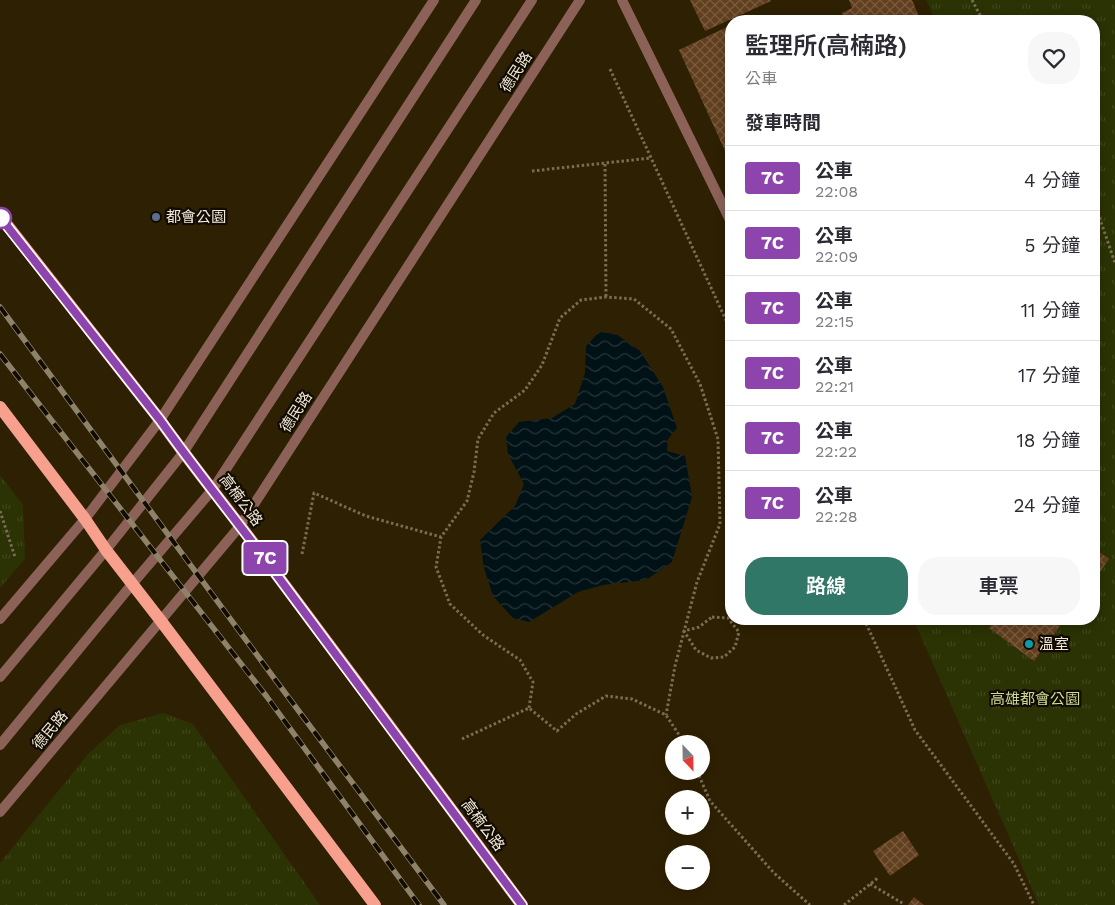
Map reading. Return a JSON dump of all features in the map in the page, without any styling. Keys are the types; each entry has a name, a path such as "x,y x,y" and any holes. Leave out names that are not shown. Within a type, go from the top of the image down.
{"main road":[{"name":"高楠公路","path":"0,216 160,420 522,905"},
{"path":"0,407 375,905"}],"street":[{"path":"0,619 84,519 160,420 434,0"},
{"path":"0,677 106,550 183,452 476,0"},
{"name":"德民路","path":"0,745 212,489 532,0"},
{"name":"德民路","path":"0,812 240,526 580,0"},
{"path":"622,0 725,210"}],"path":[{"path":"972,0 980,15"},
{"path":"610,69 725,318"},
{"path":"532,171 651,158"},
{"path":"605,164 606,297"},
{"path":"1100,219 1115,263"},
{"path":"529,708 532,682 520,660 483,635 450,604 436,568 441,537 467,501 474,472 478,439 494,413 525,390 542,365 560,318 581,300 606,297 634,299 671,329 700,384 718,439 720,524 697,582 675,666 666,715"},
{"path":"302,554 314,493 366,516 441,537"},
{"path":"0,511 15,557"},
{"path":"684,631 699,627 712,617 725,618"},
{"path":"684,631 696,650 711,658 724,657 735,647 739,632 734,625"},
{"path":"867,625 916,730 1014,864 1034,905"},
{"path":"529,708 558,731 576,714 606,696 632,699 666,715 679,735"},
{"path":"462,739 529,708"},
{"path":"701,780 710,801 774,873 810,905"},
{"path":"844,905 879,877"},
{"path":"870,884 904,904"}],"green space":[{"name":"高雄都會公園","path":"926,0 1115,0 1115,905 1039,905 916,625 1100,625 1100,15 933,15"},
{"path":"0,475 23,505 25,559 0,588"},
{"path":"163,713 193,724 320,905 0,905 0,863 89,753 120,725"}],"water":[{"path":"599,332 616,334 640,351 663,387 677,428 668,439 667,451 685,456 692,497 672,562 646,580 603,585 578,592 529,622 513,618 493,596 484,568 480,540 515,506 524,484 508,454 506,437 519,422 552,418 575,404 585,373 586,346"}],"building":[{"path":"690,0 771,1 740,15 725,15 725,22 705,31"},
{"path":"849,0 912,0 918,15 843,15 842,13 852,8"},
{"path":"725,28 725,151 679,50"},
{"path":"1100,552 1109,559 1100,572"},
{"name":"溫室","path":"991,625 1061,625 1034,661 989,628"},
{"path":"903,831 919,855 890,876 873,851"},
{"path":"914,897 924,905 908,905"}],"railway":[{"path":"0,307 444,905"},
{"path":"0,354 267,697 419,905"}],"bus line":[{"name":"7C","path":"0,217 160,420 522,905"}],"place":[{"name":"都會公園","path":"156,217"},
{"name":"溫室","path":"1029,644"}]}
